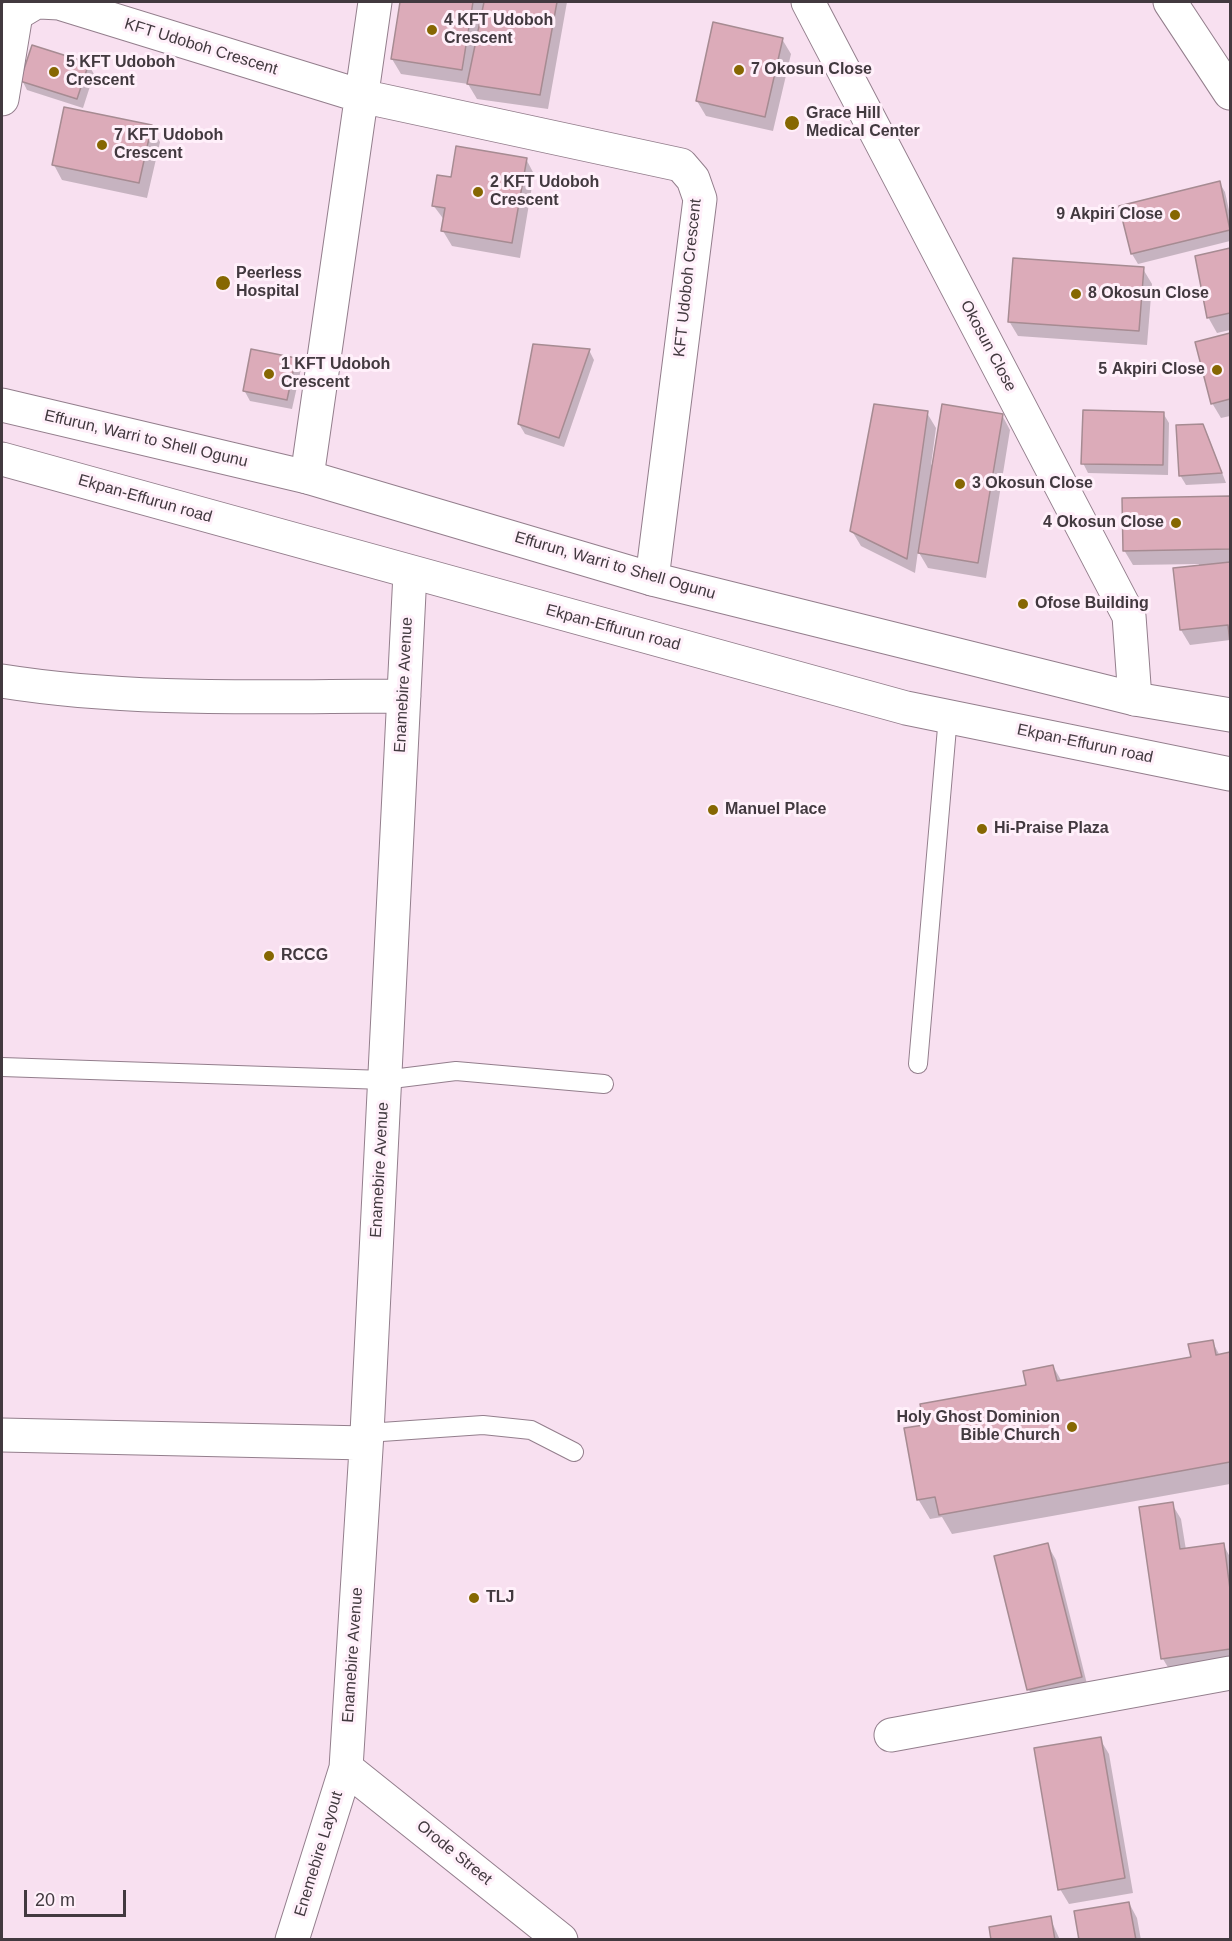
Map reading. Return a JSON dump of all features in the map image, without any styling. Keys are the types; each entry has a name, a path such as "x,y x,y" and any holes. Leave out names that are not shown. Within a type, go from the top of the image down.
{"street":[{"name":"KFT Udoboh Crescent","path":"2,99 16,14 38,2 59,3 361,96 681,165 693,179 700,199 652,579"},
{"path":"307,477 375,2"},
{"name":"Okosun Close","path":"808,2 1129,616 1135,699"},
{"path":"1170,2 1230,93"},
{"name":"Effurun, Warri to Shell Ogunu","path":"2,405 307,477 652,579 1135,699 1230,715"},
{"name":"Ekpan-Effurun road","path":"2,459 906,708 1230,774"},
{"name":"Enamebire Avenue","path":"346,1768 366,1438 410,573"},
{"path":"2,681 52,689 194,697 404,696"},
{"path":"2,1435 366,1438"},
{"path":"891,1735 1230,1673"},
{"name":"Enemebire Layout","path":"292,1940 346,1768"},
{"name":"Orode Street","path":"346,1768 561,1940"}],"lane":[{"path":"918,1064 948,717"},
{"path":"2,1067 384,1080 456,1071 604,1084"},
{"path":"366,1438 483,1425 531,1430 574,1452"}],"building":[{"name":"4 KFT Udoboh Crescent","path":"400,2 473,2 462,70 391,59"},
{"path":"484,2 557,2 540,95 467,84"},
{"name":"7 Okosun Close","path":"713,22 783,38 765,117 696,101"},
{"name":"5 KFT Udoboh Crescent","path":"32,45 89,63 77,99 20,81"},
{"name":"7 KFT Udoboh Crescent","path":"64,107 152,125 139,183 52,165"},
{"name":"2 KFT Udoboh Crescent","path":"456,146 527,158 512,243 441,231 445,208 432,206 437,175 451,177"},
{"name":"9 Akpiri Close","path":"1220,181 1230,230 1131,254 1119,206"},
{"path":"1230,248 1230,313 1207,318 1195,256"},
{"name":"8 Okosun Close","path":"1013,258 1144,267 1139,331 1008,322"},
{"name":"5 Akpiri Close","path":"1230,333 1230,399 1211,404 1195,342"},
{"path":"533,344 590,349 559,438 518,424"},
{"name":"1 KFT Udoboh Crescent","path":"251,349 296,358 287,400 243,391"},
{"path":"874,404 928,411 907,559 850,531"},
{"name":"3 Okosun Close","path":"942,404 1003,414 978,563 918,553"},
{"path":"1083,410 1164,412 1163,465 1081,464"},
{"path":"1203,424 1222,473 1179,476 1176,425"},
{"name":"4 Okosun Close","path":"1230,496 1230,549 1123,551 1122,498"},
{"path":"1230,562 1230,643 1228,625 1180,630 1173,568"},
{"name":"Holy Ghost Dominion Bible Church","path":"1213,1340 1216,1355 1230,1352 1230,1462 939,1515 935,1497 917,1500 904,1428 924,1425 920,1404 1026,1385 1023,1371 1053,1365 1057,1381 1191,1357 1188,1344"},
{"path":"1173,1502 1180,1549 1224,1543 1230,1589 1230,1649 1161,1659 1139,1507"},
{"path":"1048,1543 1082,1677 1027,1690 994,1556"},
{"path":"1101,1737 1125,1878 1058,1890 1034,1748"},
{"path":"1129,1902 1136,1940 1079,1940 1074,1911"},
{"path":"1051,1916 1055,1940 991,1940 989,1927"}],"place":[{"name":"4 KFT Udoboh Crescent","path":"432,30"},
{"name":"7 Okosun Close","path":"739,70"},
{"name":"5 KFT Udoboh Crescent","path":"54,72"},
{"name":"Grace Hill Medical Center","path":"792,123"},
{"name":"7 KFT Udoboh Crescent","path":"102,145"},
{"name":"2 KFT Udoboh Crescent","path":"478,192"},
{"name":"9 Akpiri Close","path":"1175,215"},
{"name":"Peerless Hospital","path":"223,283"},
{"name":"8 Okosun Close","path":"1076,294"},
{"name":"5 Akpiri Close","path":"1217,370"},
{"name":"1 KFT Udoboh Crescent","path":"269,374"},
{"name":"3 Okosun Close","path":"960,484"},
{"name":"4 Okosun Close","path":"1176,523"},
{"name":"Ofose Building","path":"1023,604"},
{"name":"Manuel Place","path":"713,810"},
{"name":"Hi-Praise Plaza","path":"982,829"},
{"name":"RCCG","path":"269,956"},
{"name":"Holy Ghost Dominion Bible Church","path":"1072,1427"},
{"name":"TLJ","path":"474,1598"}]}
